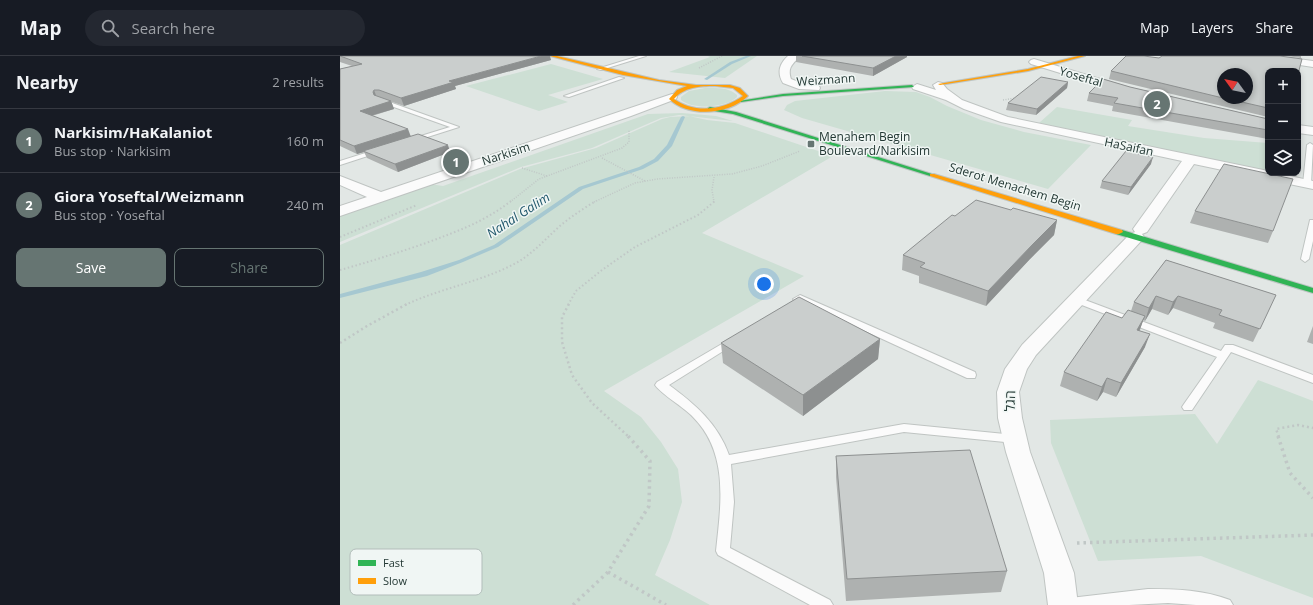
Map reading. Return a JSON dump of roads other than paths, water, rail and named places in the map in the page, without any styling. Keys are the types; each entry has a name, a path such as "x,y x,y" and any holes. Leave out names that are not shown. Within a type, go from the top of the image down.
{"street":[{"path":"552,56 599,69 676,84 698,86"},
{"path":"795,56 788,60 784,69 784,74 787,81 799,86 815,88"},
{"path":"938,80 1059,56"},
{"path":"938,80 1045,66 1083,56"},
{"path":"541,58 659,86 672,96 671,99 673,103 690,108 710,109"},
{"path":"1276,59 1313,64"},
{"path":"1070,60 1070,65 1078,76"},
{"name":"Yoseftal","path":"1034,62 1140,93"},
{"name":"Weizmann","path":"710,109 727,107 777,92 877,83 904,77 902,81 915,86"},
{"name":"Weizmann","path":"698,86 721,85 740,89 777,92 915,86 931,87 938,80"},
{"name":"HaSaifan","path":"938,80 941,90 948,97"},
{"path":"759,110 766,101 787,81"},
{"path":"672,96 687,88 698,86"},
{"name":"HaSaifan","path":"915,86 948,97 988,114 1024,124 1310,184"},
{"path":"740,89 745,92 746,96 740,102"},
{"name":"Narkisim","path":"340,211 627,114 672,96"},
{"name":"Sderot Menachem Begin","path":"740,102 759,110 1096,215"},
{"name":"Narkisim","path":"627,114 652,108 680,106"},
{"name":"Sderot Menachem Begin","path":"710,109 734,113 824,142 1140,231 1313,291"},
{"path":"1301,129 1313,131"},
{"name":"הגל","path":"1063,605 1059,573 1048,544 1015,439 1010,418 1008,392 1016,369 1029,350 1140,231 1190,160"},
{"path":"340,180 379,197"}],"lane":[{"path":"599,69 644,56"},
{"path":"567,96 621,78"},
{"path":"379,100 456,127 405,142"},
{"path":"1310,144 1310,184"},
{"path":"340,163 383,149"},
{"path":"1305,259 1313,222"},
{"path":"786,307 800,298 971,375"},
{"path":"1077,300 1223,356"},
{"path":"740,336 661,385 686,403 707,425 722,448 728,477 727,512 723,551 825,605"},
{"path":"1188,407 1229,347 1313,379"},
{"path":"724,461 904,428 1015,439"},
{"path":"1070,605 1168,595 1201,597 1225,605"}],"waterway":[{"name":"Nahal Galim","path":"706,79 731,63 749,56"},
{"name":"Nahal Galim","path":"340,296 424,274 461,261 496,246 581,188 641,168 656,160 669,146 683,117"}],"place":[{"name":"Giora Yoseftal/Weizmann","path":"1157,104"},
{"name":"Menahem Begin Boulevard/Narkisim","path":"811,144"},
{"name":"Narkisim/HaKalaniot","path":"456,162"}]}
